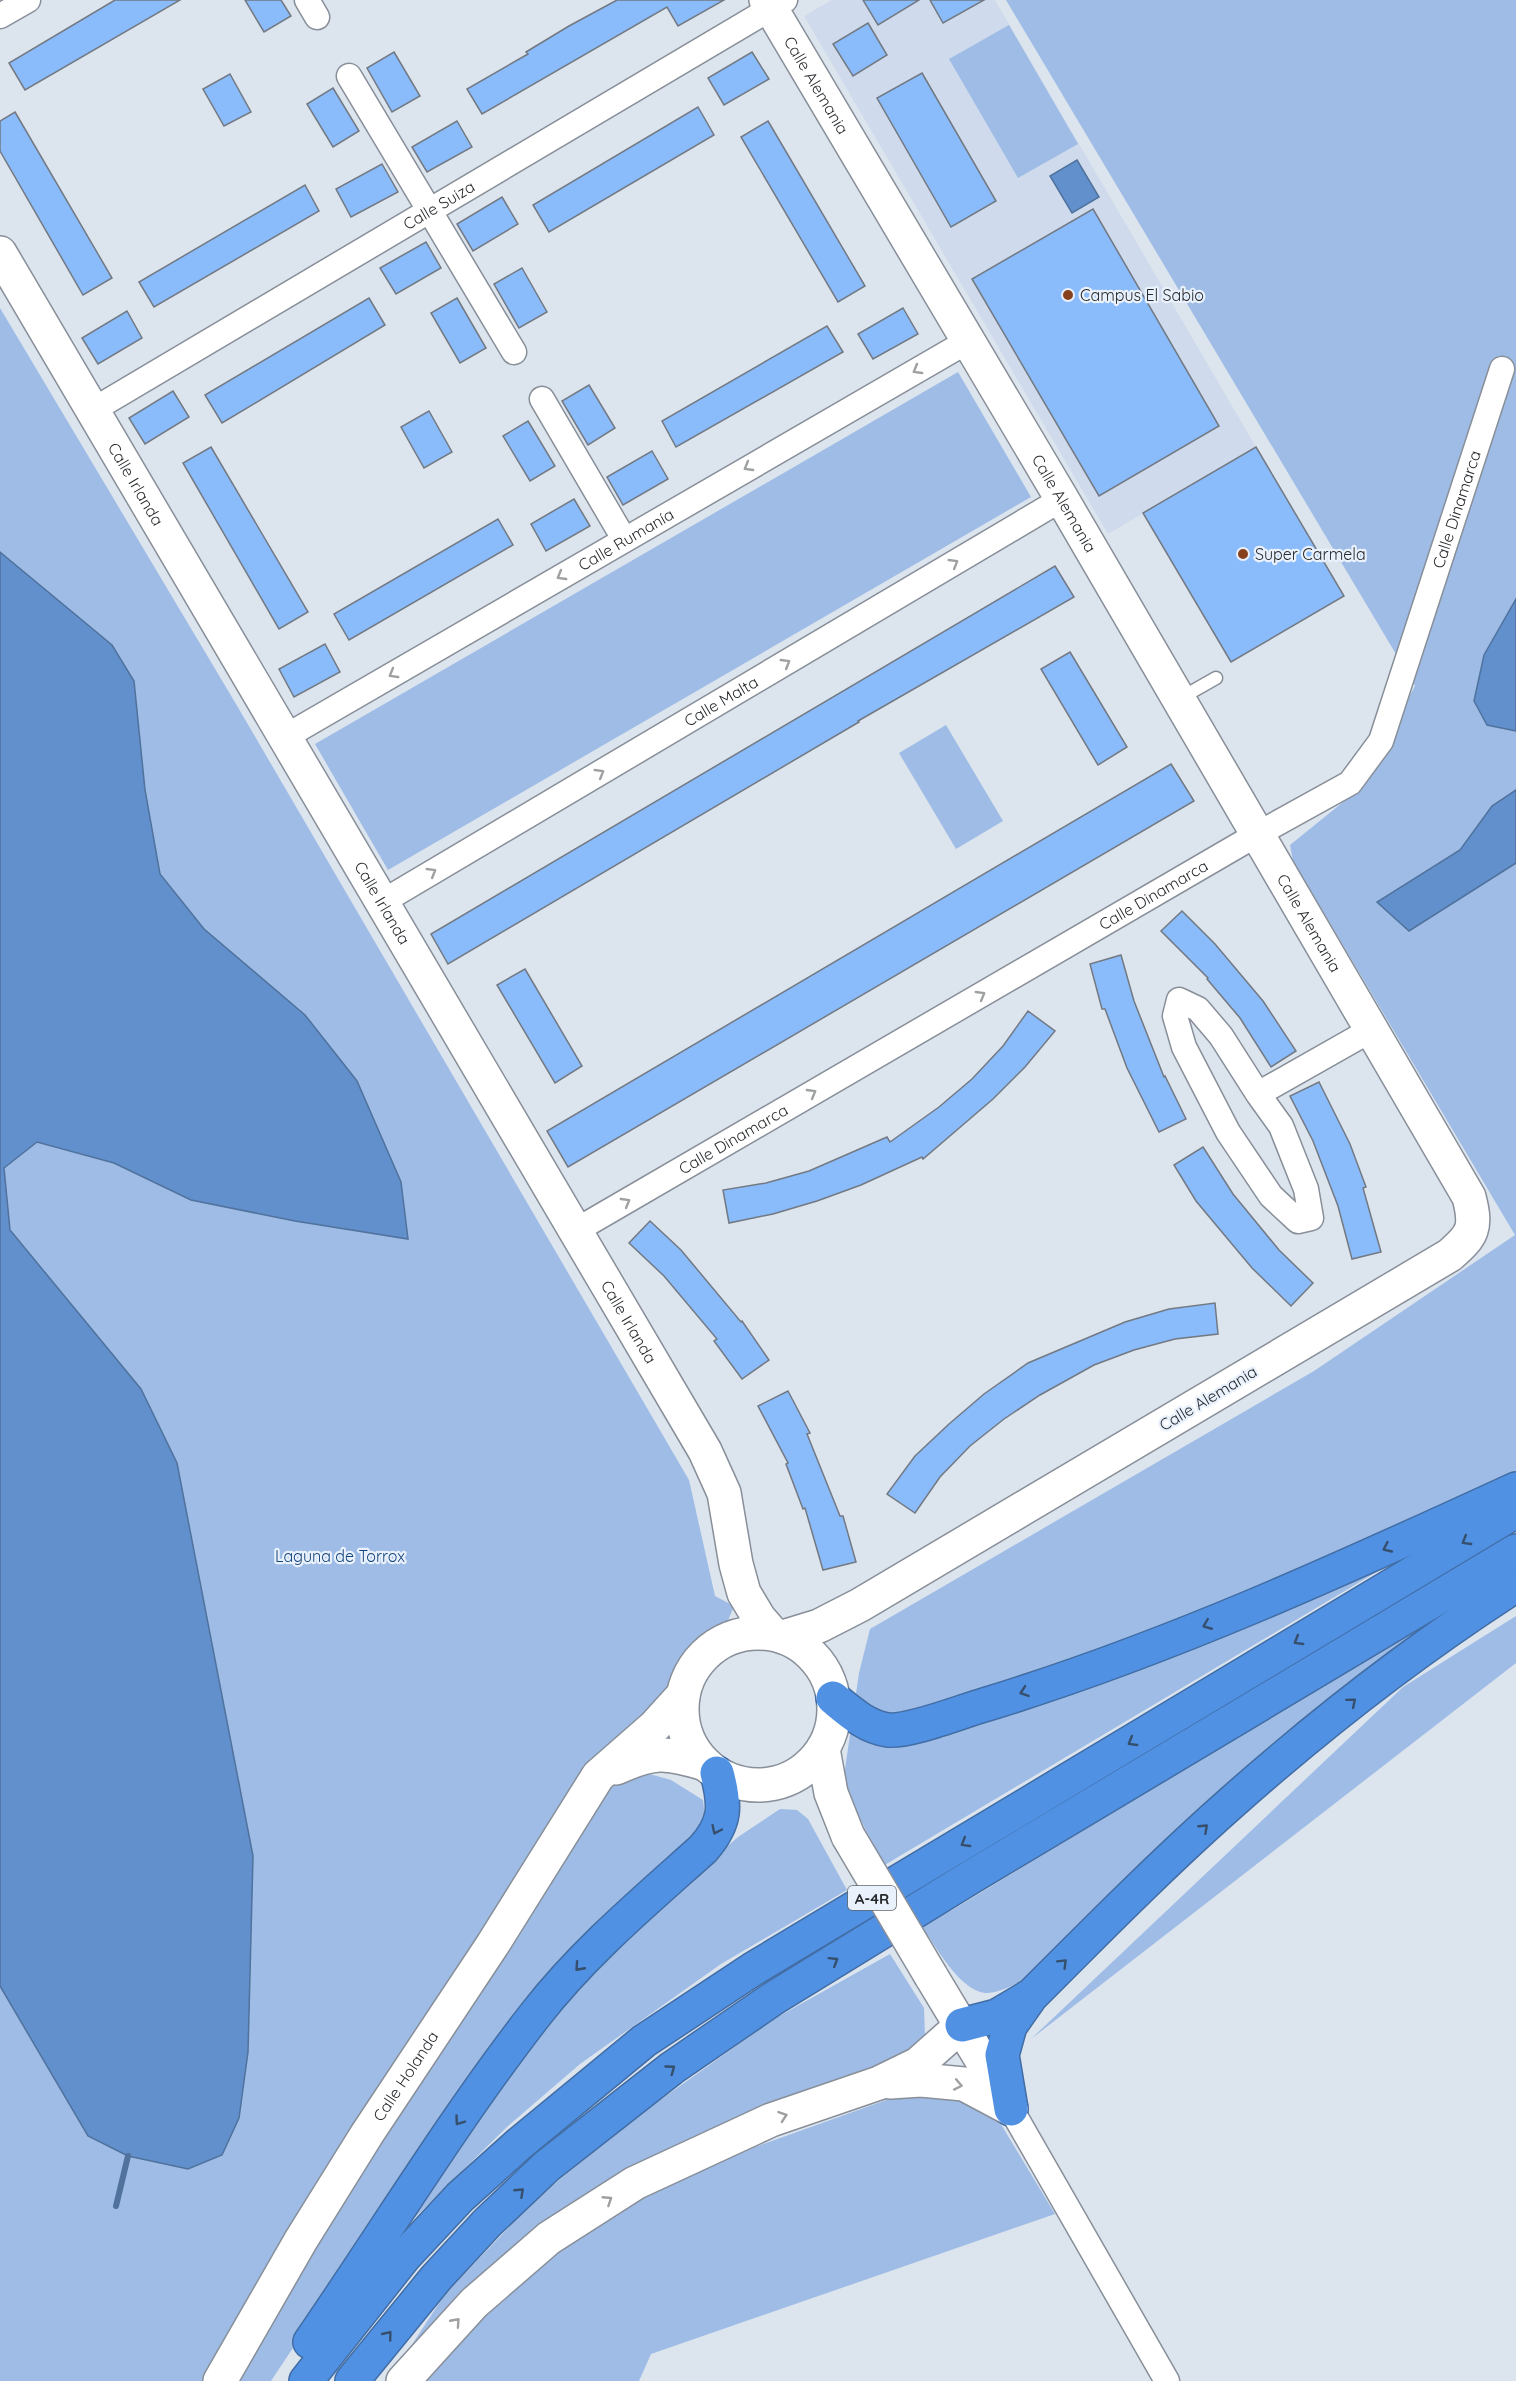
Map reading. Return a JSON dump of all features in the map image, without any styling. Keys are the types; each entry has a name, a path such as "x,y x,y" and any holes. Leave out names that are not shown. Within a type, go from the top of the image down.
{"highway":[{"path":"830,1688 871,1725 889,1730 910,1727 1000,1700 1167,1642 1370,1556 1516,1489"},
{"name":"A-4R","path":"306,2381 404,2257 460,2197 519,2144 644,2041 753,1969 1516,1511"},
{"name":"A-4R","path":"352,2381 429,2286 487,2223 548,2166 672,2068 774,1998 951,1889 1516,1551"},
{"path":"1011,2109 1002,2055 1010,2026 1032,1995 1120,1907 1240,1796 1364,1691 1454,1625 1516,1585"},
{"path":"296,2381 310,2343 454,2127 536,2014 602,1941 703,1849 717,1832 722,1812 721,1790 711,1768"},
{"path":"962,2025 997,2016 1032,1995"}],"street":[{"path":"0,16 28,0"},
{"name":"Calle Suiza","path":"93,410 774,3"},
{"name":"Calle Alemania","path":"774,3 968,341 1469,1197 1474,1217 1469,1239 1450,1255 860,1605 819,1626 777,1635"},
{"path":"349,76 514,352"},
{"name":"Calle Irlanda","path":"0,252 705,1451 724,1493 736,1564 744,1593 759,1618 777,1635"},
{"name":"Calle Rumanía","path":"285,737 968,341"},
{"name":"Calle Dinamarca","path":"575,1231 1256,835 1350,783 1381,741 1502,369"},
{"path":"542,399 624,539"},
{"name":"Calle Malta","path":"382,902 1062,500"},
{"path":"1179,1000 1198,1009 1221,1036 1258,1094 1281,1126 1306,1189 1311,1218 1298,1221 1271,1196 1227,1132 1184,1047 1175,1016 1179,1000"},
{"path":"1258,1094 1371,1030"},
{"name":"Calle Irlanda","path":"720,1644 729,1623 735,1593 736,1564"},
{"name":"Calle Alemania","path":"830,1688 835,1646 847,1622 860,1605"},
{"path":"598,1776 647,1755 664,1754 711,1768 737,1782 758,1786 780,1783 797,1775 824,1749 833,1725 830,1688 814,1658 777,1635 737,1636 720,1644 705,1655 692,1671 683,1695 682,1708 684,1729 692,1748 711,1768"},
{"name":"Calle Holanda","path":"220,2381 301,2240 367,2134 493,1944 598,1776 654,1727 683,1695"},
{"path":"824,1749 831,1793 848,1836 962,2025 1167,2381"},
{"path":"780,1783 800,1789 819,1803 848,1836"},
{"path":"403,2381 474,2303 549,2238 635,2183 771,2120 879,2083 918,2064 962,2025"},
{"path":"879,2083 921,2079 964,2084 1011,2109"}],"lane":[{"path":"1178,700 1216,678"}],"shaded area":[{"name":"Campus El Sabio","path":"832,0 995,0 1256,447 1108,534 804,16"},
{"path":"1077,160 1099,197 1072,213 1050,176"},
{"path":"0,552 112,645 134,681 145,790 160,874 204,929 305,1015 357,1081 401,1182 408,1239 295,1221 191,1200 114,1163 37,1142 4,1168 10,1230 141,1389 177,1463 253,1856 248,2052 239,2118 222,2155 188,2169 128,2156 88,2136 0,1986"},
{"path":"1516,599 1516,731 1487,725 1474,701 1484,655"},
{"path":"1516,790 1516,863 1409,931 1377,902 1460,850 1492,806"}],"green space":[{"path":"1006,0 1516,0 1516,1489 883,1866 843,1783 859,1673 870,1629 1314,1371 1515,1235 1293,861 1290,845 1358,790 1415,686"},
{"path":"1009,25 1078,144 1018,178 949,59"},
{"name":"Laguna de Torrox","path":"0,308 236,704 689,1480 715,1596 734,1606 722,1635 697,1671 673,1699 639,1771 671,1780 703,1800 706,1826 385,2209 271,2381 0,2381"},
{"path":"958,372 1031,497 388,870 315,744"},
{"path":"946,725 1003,821 956,849 899,753"},
{"path":"1516,1616 1516,1663 1031,2039 1403,1687"},
{"path":"1440,1620 1032,1975 1012,1986 991,1993 975,1990 957,1976 921,1926 954,1909 1390,1644"},
{"path":"780,1809 797,1810 808,1819 847,1890 721,1964 580,2064 508,2126 392,2240 536,2036 648,1915 738,1837"},
{"path":"890,1954 924,2008 925,2037 916,2053 676,2150 398,2366 445,2294 537,2198 635,2118 774,2019"},
{"path":"903,2094 959,2095 999,2121 1055,2214 651,2354 639,2381 422,2381 498,2301 598,2219 677,2175"}],"building":[{"path":"115,0 180,0 25,90 9,63"},
{"path":"245,0 281,0 291,16 264,32"},
{"path":"617,0 724,0 678,26 667,7 482,114 467,89 528,54 526,52 569,26"},
{"path":"863,0 919,0 878,25"},
{"path":"930,0 984,0 943,23"},
{"path":"868,23 887,55 853,76 833,44"},
{"path":"394,52 420,96 392,112 367,68"},
{"path":"752,52 769,79 724,105 708,78"},
{"path":"922,73 996,201 951,227 877,98"},
{"path":"230,74 251,112 224,126 203,89"},
{"path":"333,88 359,131 333,147 307,104"},
{"path":"698,107 714,135 549,232 533,205"},
{"path":"15,112 112,278 83,295 0,151 0,121"},
{"path":"457,121 472,147 427,172 412,147"},
{"path":"768,121 865,286 838,302 741,137"},
{"path":"382,164 398,192 351,217 336,189"},
{"path":"305,185 319,211 154,307 139,282"},
{"path":"502,197 518,224 473,251 457,224"},
{"path":"1093,209 1219,426 1099,496 972,279"},
{"path":"426,242 441,268 396,294 380,268"},
{"path":"522,268 547,312 519,328 494,284"},
{"path":"369,298 385,325 222,423 205,395"},
{"path":"457,298 486,348 460,363 431,313"},
{"path":"903,308 918,334 873,359 858,334"},
{"path":"127,311 142,338 98,364 82,338"},
{"path":"827,326 843,352 676,447 662,421"},
{"path":"589,385 615,428 588,445 562,401"},
{"path":"173,391 189,417 145,444 129,418"},
{"path":"429,411 452,452 424,468 401,427"},
{"path":"528,421 555,466 530,481 503,436"},
{"path":"211,447 308,612 279,629 183,463"},
{"name":"Super Carmela","path":"1256,447 1344,596 1231,662 1143,513"},
{"path":"652,451 668,479 623,505 607,477"},
{"path":"574,499 590,526 546,551 531,524"},
{"path":"498,519 513,545 349,640 334,614"},
{"path":"1055,566 1074,597 858,721 448,964 431,934"},
{"path":"325,644 340,672 294,697 279,669"},
{"path":"1070,652 1127,747 1098,765 1041,669"},
{"path":"1171,764 1194,801 568,1167 547,1131"},
{"path":"1182,911 1215,944 1263,1001 1296,1051 1271,1067 1240,1018 1208,978 1161,931"},
{"path":"1121,955 1134,1001 1164,1077 1186,1119 1159,1132 1127,1068 1105,1009 1102,1009 1090,964"},
{"path":"525,969 582,1066 555,1083 497,985"},
{"path":"1028,1011 1055,1031 1025,1067 993,1099 923,1159 922,1157 861,1185 817,1201 773,1214 729,1223 723,1190 766,1183 809,1171 887,1137 890,1142 939,1107 972,1079 1003,1046"},
{"path":"1319,1082 1350,1144 1366,1187 1363,1188 1381,1252 1352,1259 1338,1206 1313,1141 1290,1096"},
{"path":"1203,1147 1233,1194 1279,1250 1313,1283 1291,1306 1252,1268 1196,1201 1174,1165"},
{"path":"650,1221 681,1250 742,1321 769,1360 742,1379 714,1341 717,1339 664,1276 629,1243"},
{"path":"1215,1303 1218,1334 1175,1339 1134,1350 1094,1365 1040,1395 1004,1419 970,1446 940,1477 915,1513 887,1494 915,1456 949,1424 984,1394 1028,1363 1125,1322 1169,1309"},
{"path":"788,1391 810,1433 807,1434 840,1516 843,1516 856,1562 823,1570 805,1508 803,1509 786,1464 788,1463 758,1406"}],"waterway":[{"path":"116,2206 128,2156"}],"place":[{"name":"Campus El Sabio","path":"1068,295"},
{"name":"Super Carmela","path":"1243,554"}]}
